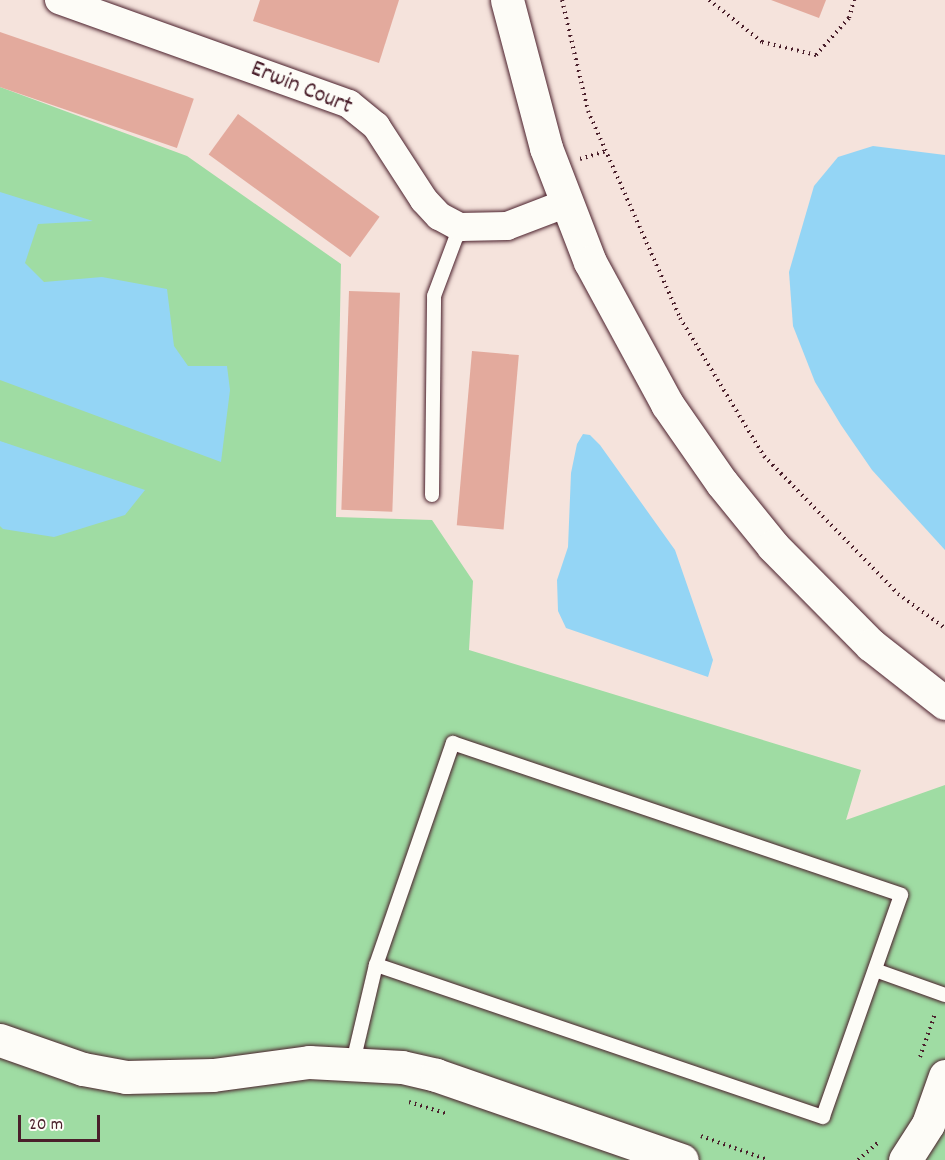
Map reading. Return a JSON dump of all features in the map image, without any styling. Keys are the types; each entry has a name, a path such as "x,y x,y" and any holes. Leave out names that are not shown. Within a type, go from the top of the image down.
{"street":[{"name":"Erwin Court","path":"59,0 349,104 376,126 424,200 440,216 460,226"},
{"path":"507,0 546,148 590,262 628,336 667,404 722,483 826,602 871,645 945,704"},
{"path":"460,226 507,226 567,203"},
{"path":"0,1040 83,1069 126,1077 168,1079 309,1062 353,1062 436,1074 690,1148"},
{"path":"905,1160 928,1124 932,1068"}],"lane":[{"path":"432,495 434,296 460,226"},
{"path":"353,1062 376,965 453,743 901,895 823,1117 376,965"},
{"path":"875,970 943,994"}],"path":[{"path":"562,0 588,111 680,318 740,417 772,464 898,594 945,628"},
{"path":"709,0 762,42 816,55 849,18 855,0"},
{"path":"932,1068 943,994"},
{"path":"399,1100 452,1115"},
{"path":"858,1160 884,1136"},
{"path":"690,1148 768,1160"}],"green space":[{"path":"0,87 187,156 341,264 336,517 432,520 473,581 469,650 861,770 846,820 945,785 945,1160 0,1160"}],"water":[{"path":"873,146 945,155 945,550 872,470 841,425 815,382 793,326 789,272 814,186 838,157"},
{"path":"0,192 93,221 38,224 25,263 44,282 102,277 167,289 174,346 188,366 227,366 230,390 221,462 0,380"},
{"path":"583,434 590,435 600,445 675,550 713,660 708,677 566,628 558,611 557,580 568,547 571,473 577,444"},
{"path":"0,441 145,490 125,515 54,537 3,529 0,526"}],"building":[{"path":"260,0 399,0 379,63 253,21"},
{"path":"771,0 826,0 819,18"},
{"path":"0,32 194,99 177,148 0,87"},
{"path":"238,114 380,217 350,257 209,154"},
{"path":"349,291 400,293 392,512 341,510"},
{"path":"472,351 519,355 504,529 457,525"}]}
